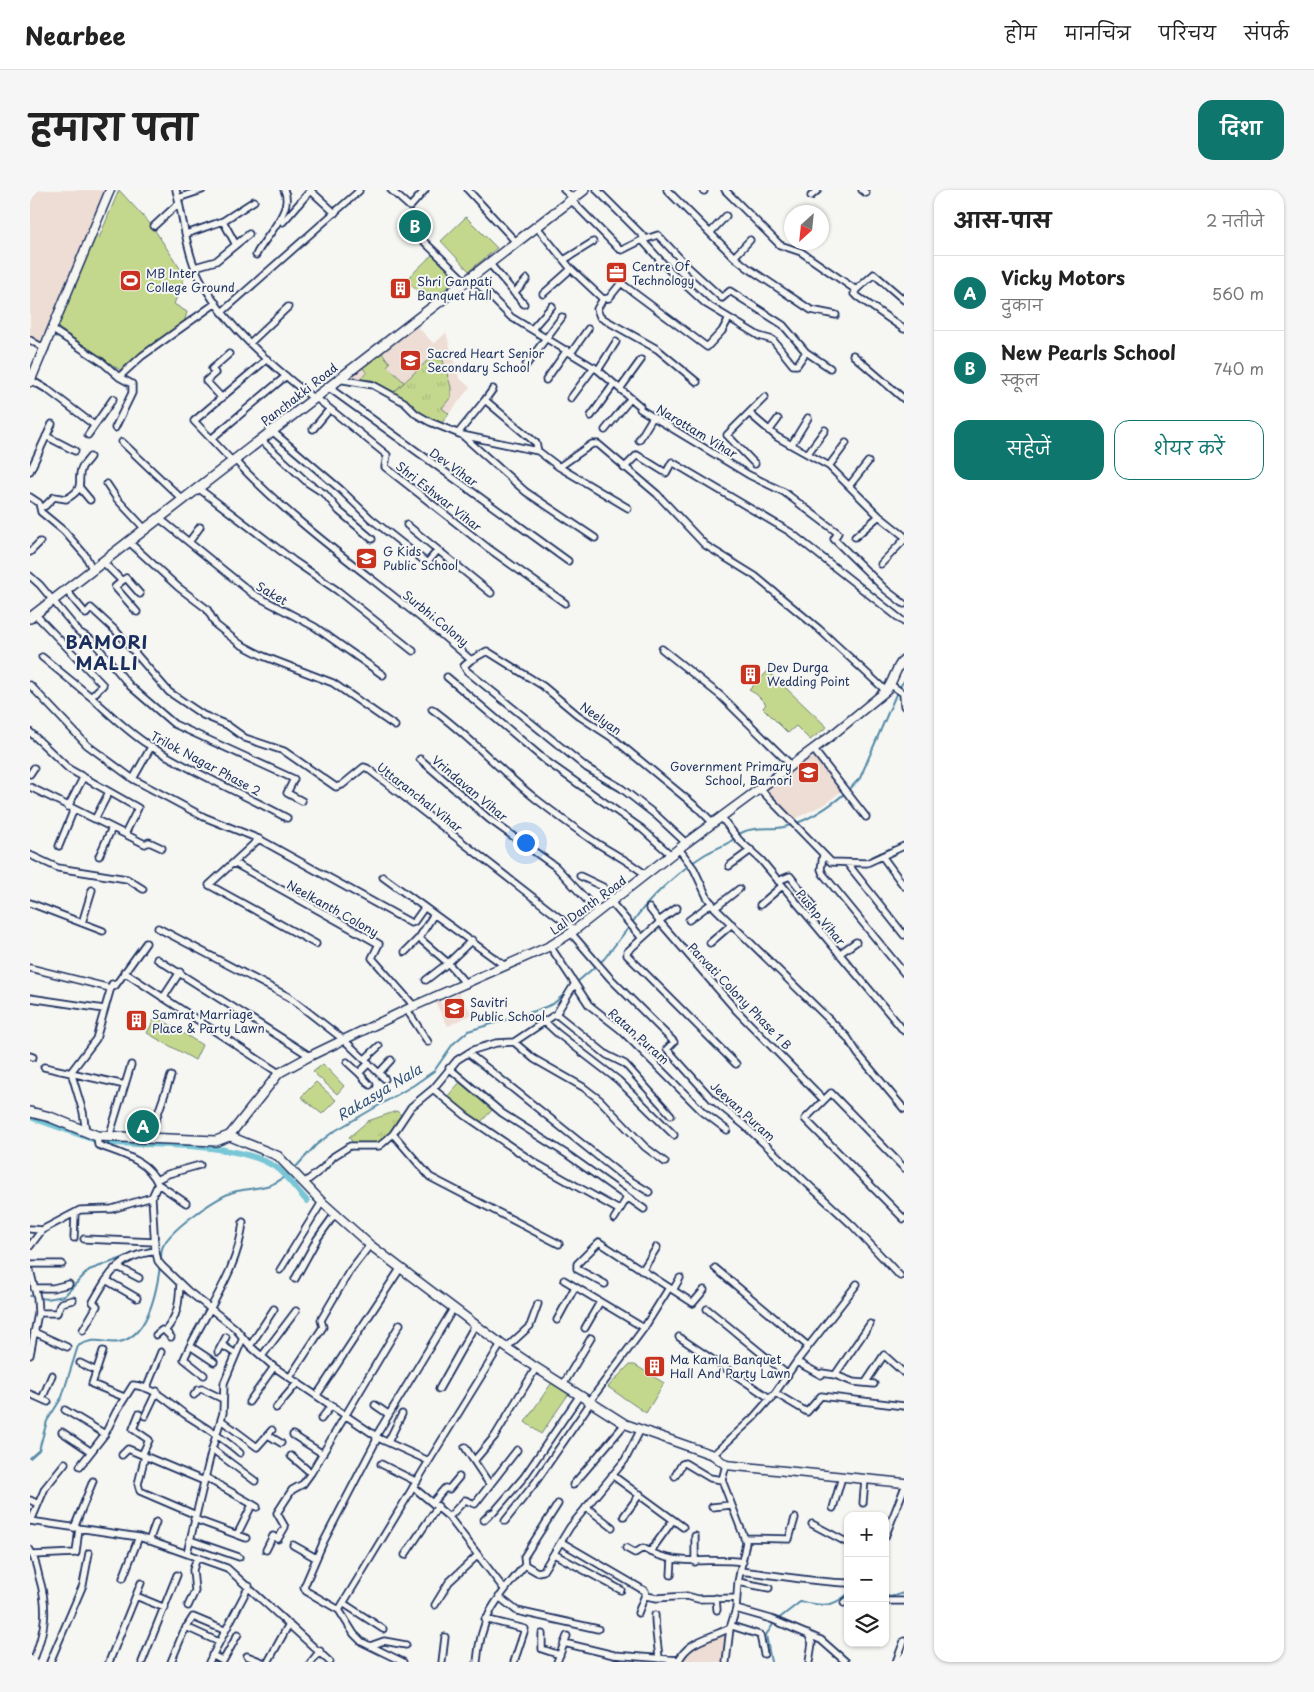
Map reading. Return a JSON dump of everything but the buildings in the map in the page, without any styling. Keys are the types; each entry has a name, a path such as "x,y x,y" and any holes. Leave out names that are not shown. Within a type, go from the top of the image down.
{"main road":[{"name":"Panchakki Road","path":"33,616 584,190"},
{"path":"30,1112 50,1117 86,1132 97,1139 109,1137 216,1142 230,1136"}],"street":[{"path":"94,425 48,390 30,381 32,372 45,349 110,190"},
{"name":"Shri Eshwar Vihar","path":"176,190 195,267 222,312 286,376 387,455 385,467 392,473 488,548 565,603"},
{"path":"154,226 178,201 202,190"},
{"path":"256,255 260,245 276,226 285,207 287,196 284,190"},
{"path":"283,222 310,190 335,213"},
{"path":"222,312 335,213 358,190"},
{"path":"391,190 410,207 425,190"},
{"path":"468,190 516,242"},
{"path":"564,190 619,249 622,250 658,235 688,268 722,298 730,291 783,325 806,352 830,368"},
{"path":"597,190 644,240 668,270 706,304 759,336 773,340 795,365 806,352"},
{"path":"667,190 734,257 811,310 836,315"},
{"path":"725,190 780,245 801,252 856,290"},
{"path":"812,196 818,190"},
{"path":"186,234 223,221 254,201"},
{"path":"710,233 726,216"},
{"path":"223,221 235,243"},
{"path":"536,226 571,269 603,299"},
{"name":"Narottam Vihar","path":"409,227 511,317 547,337 596,369 631,398 640,409 749,475 784,492 838,534 834,540 886,590 904,604"},
{"path":"195,267 216,262 235,243 249,234"},
{"path":"734,257 750,240"},
{"path":"564,260 593,242"},
{"path":"489,263 524,304"},
{"path":"543,294 571,269"},
{"path":"904,300 874,274 854,294 904,329"},
{"path":"514,292 527,279"},
{"path":"697,382 657,349 600,317 597,309 603,299 609,298 621,283 707,348 722,332 729,318"},
{"path":"119,377 142,356 216,303"},
{"path":"532,328 552,306"},
{"path":"251,342 288,307"},
{"path":"526,365 562,317"},
{"path":"52,330 132,384 132,393 115,428"},
{"path":"546,380 588,330"},
{"path":"30,340 45,349"},
{"path":"571,398 616,342"},
{"path":"229,354 212,369 215,373 206,381 222,398 267,359"},
{"path":"854,355 904,399"},
{"path":"620,389 641,360"},
{"path":"211,438 286,376"},
{"path":"338,380 373,385 404,402 416,414 430,422 461,434 538,451 559,467 628,508"},
{"path":"591,416 614,384"},
{"name":"Dev Vihar","path":"328,387 568,561"},
{"path":"461,434 493,389"},
{"path":"754,464 727,434 765,397"},
{"name":"Surbhi Colony","path":"222,398 194,422 233,460 308,528 439,632 471,660 464,666 467,671 587,768 621,788 657,816 686,843"},
{"path":"605,430 631,398"},
{"path":"88,435 113,399"},
{"path":"485,400 536,443 538,451"},
{"path":"313,429 330,410"},
{"path":"749,413 769,431 829,466 904,538 881,564"},
{"path":"639,440 653,417"},
{"path":"792,444 808,418"},
{"path":"769,431 778,420"},
{"path":"30,470 52,424"},
{"path":"272,430 340,489 370,518 428,563 438,550"},
{"path":"808,453 825,430"},
{"path":"461,434 526,492 594,538"},
{"path":"46,436 75,451"},
{"path":"260,439 308,483 325,494 339,511 372,539"},
{"path":"122,442 183,500"},
{"path":"559,467 595,443 657,494 705,545 755,576 890,688 903,694 904,706"},
{"path":"829,466 846,443"},
{"path":"624,468 637,455 666,472 672,462 790,532 904,622"},
{"path":"90,457 81,469 80,488 90,500"},
{"path":"849,486 868,462"},
{"path":"107,484 145,529"},
{"path":"41,507 45,506 54,496 66,499 80,488"},
{"path":"198,488 294,561 338,591 413,651"},
{"path":"30,497 39,502 41,512 64,531 85,555 93,570"},
{"path":"856,537 879,516"},
{"name":"Saket","path":"159,518 253,594 316,627 383,675"},
{"path":"407,525 491,593"},
{"path":"189,542 200,527"},
{"path":"30,552 40,542"},
{"path":"129,542 178,587 207,609 216,625 240,644 263,656 333,683 395,726"},
{"path":"103,562 122,581"},
{"path":"30,576 78,632 92,640 130,686 164,716 198,737 294,779 287,793 302,801"},
{"path":"137,612 116,587 126,578 140,594"},
{"name":"Uttaranchal Vihar","path":"66,590 86,614 91,608 116,631 157,680 180,701 203,715 227,725 246,738 284,751 336,786 342,785 364,767 367,768 573,931"},
{"path":"33,616 102,685 91,697"},
{"path":"662,649 721,696 792,766"},
{"name":"Neelyan","path":"471,660 487,651 543,686 579,716 634,755 713,824"},
{"name":"Trilok Nagar Phase 2","path":"42,656 151,746 287,818"},
{"name":"Lal Danth Road","path":"230,1136 279,1073 410,1008 550,946 573,931 686,843 792,766 890,688 898,666 904,659"},
{"path":"446,677 546,762 642,828 671,855"},
{"path":"30,685 88,745 133,779 204,818 259,839 411,923 414,922 424,908"},
{"path":"432,709 462,730 494,763 536,800 593,841 629,861 646,875"},
{"path":"30,732 48,750 82,778 138,808 126,834"},
{"path":"133,779 151,746"},
{"path":"813,749 843,790 866,817"},
{"name":"Vrindavan Vihar","path":"420,759 489,819 556,867 598,912"},
{"path":"30,774 34,768"},
{"path":"58,846 82,778"},
{"path":"30,787 145,844 149,842 162,848"},
{"path":"760,789 831,862 847,864 867,863 904,846"},
{"path":"95,819 109,792"},
{"name":"Pushp Vihar","path":"721,817 739,840 751,850 780,883 904,1031"},
{"path":"99,856 112,828"},
{"path":"259,839 209,886 316,944"},
{"path":"679,849 694,869 713,906 847,1037 858,1054 904,1109"},
{"path":"729,866 751,850"},
{"path":"30,855 58,868 127,879 143,889"},
{"path":"823,855 821,862 823,874 904,973"},
{"path":"882,856 904,886"},
{"name":"Neelkanth Colony","path":"234,863 379,944 372,958 410,1008"},
{"path":"847,864 904,935"},
{"path":"580,876 603,888 642,937"},
{"path":"760,905 780,883 790,876 812,904"},
{"path":"383,877 424,908 472,940 505,966"},
{"path":"689,920 739,889"},
{"path":"82,923 92,890"},
{"path":"30,903 103,931"},
{"name":"Parvati Colony Phase 1 B","path":"649,908 736,1010 824,1099"},
{"path":"677,908 659,921 627,952 627,955 736,1064"},
{"path":"405,952 419,938 434,914"},
{"path":"710,943 732,924"},
{"path":"158,928 289,997 344,1040 385,1079"},
{"name":"Jeevan Puram","path":"573,931 601,967 674,1042 667,1049 712,1099 744,1125 853,1226 900,1276"},
{"path":"419,938 448,963 466,984"},
{"path":"426,980 448,963 472,940"},
{"path":"838,954 856,942"},
{"path":"71,1072 96,1040 112,984 115,986 146,943"},
{"name":"Ratan Puram","path":"550,946 589,1005 627,1035 703,1112 727,1130"},
{"path":"157,959 310,1056"},
{"path":"30,968 110,988"},
{"path":"124,972 279,1073"},
{"path":"163,998 180,972"},
{"path":"301,1180 350,1146 379,1146 393,1134 411,1107 433,1089 450,1068 468,1053 496,1043 514,1042 556,1014 574,985"},
{"path":"30,998 104,1009"},
{"path":"410,1008 428,1042"},
{"path":"556,1014 607,1055 625,1064 671,1115"},
{"path":"544,1021 556,1033 618,1080 674,1135"},
{"path":"514,1042 534,1059 583,1087 600,1100 645,1147 665,1162"},
{"path":"359,1073 378,1046"},
{"path":"468,1053 620,1174 649,1192"},
{"path":"379,1072 391,1060"},
{"path":"347,1062 370,1084"},
{"path":"109,1137 131,1065"},
{"path":"44,1067 125,1085"},
{"path":"450,1068 502,1114 568,1155 627,1198 644,1208"},
{"path":"71,1072 83,1112 86,1132"},
{"path":"149,1139 171,1076"},
{"path":"433,1089 466,1116 536,1163 619,1210"},
{"path":"904,1168 831,1093 805,1119 904,1219"},
{"path":"393,1134 430,1177 559,1244"},
{"path":"230,1136 278,1156 322,1202 370,1245 504,1346 625,1424 713,1455 726,1465 904,1484"},
{"path":"97,1139 98,1145 142,1163 152,1172 157,1182 186,1203"},
{"path":"200,1165 168,1174 157,1182 152,1197 156,1251 160,1264 180,1284 235,1328 250,1346 274,1367 377,1437 429,1461"},
{"path":"30,1246 42,1230 80,1210 112,1209 152,1197"},
{"path":"614,1219 627,1198"},
{"path":"280,1270 322,1202"},
{"path":"74,1238 75,1214"},
{"path":"295,1279 317,1239 335,1214"},
{"path":"204,1375 184,1360 212,1308 240,1248 243,1222"},
{"path":"30,1229 42,1230"},
{"path":"84,1239 155,1242"},
{"path":"605,1284 576,1268 577,1264 599,1242 693,1303 704,1290"},
{"path":"290,1377 323,1327 321,1320 349,1272 370,1245"},
{"path":"642,1270 657,1247"},
{"path":"83,1330 97,1306 93,1302 113,1269 130,1258 156,1251"},
{"path":"30,1264 62,1264"},
{"path":"113,1269 120,1268 139,1278"},
{"path":"317,1395 400,1268"},
{"path":"715,1268 808,1346"},
{"path":"30,1275 38,1313 30,1355"},
{"path":"505,1521 535,1484 590,1402 680,1278"},
{"path":"106,1280 138,1298"},
{"path":"564,1280 644,1328"},
{"path":"34,1293 69,1284"},
{"path":"156,1334 165,1331 177,1314 180,1284"},
{"path":"713,1455 773,1396 808,1346 857,1284"},
{"path":"557,1320 575,1287"},
{"path":"38,1313 57,1313 61,1303 73,1300"},
{"path":"585,1328 600,1302"},
{"path":"339,1610 429,1461 504,1346 530,1326 538,1304"},
{"path":"250,1346 274,1309"},
{"path":"403,1662 357,1638 339,1610 304,1589 316,1558 388,1414 453,1309"},
{"path":"707,1309 788,1375"},
{"path":"262,1356 296,1311"},
{"path":"266,1550 272,1536 278,1539 285,1527 277,1513 292,1490 303,1484 311,1473 347,1416 400,1324"},
{"path":"835,1375 870,1324"},
{"path":"439,1389 475,1325"},
{"path":"165,1331 171,1337"},
{"path":"34,1332 67,1347"},
{"path":"218,1352 226,1337"},
{"path":"680,1337 773,1396 807,1412 821,1396 904,1406"},
{"path":"187,1554 204,1479 221,1420 224,1380 243,1338"},
{"path":"563,1385 591,1338"},
{"path":"222,1345 236,1354"},
{"path":"190,1346 214,1362"},
{"path":"103,1351 92,1384 124,1397"},
{"path":"147,1387 161,1352"},
{"path":"866,1382 884,1355 904,1373"},
{"path":"797,1362 821,1375 822,1373 835,1375 853,1382 874,1384"},
{"path":"80,1363 96,1371"},
{"path":"249,1402 274,1367"},
{"path":"474,1460 495,1436 536,1368"},
{"path":"30,1394 45,1401 52,1375"},
{"path":"276,1408 298,1382"},
{"path":"80,1466 90,1450 105,1434 124,1397 133,1385 157,1391 179,1410 217,1433 240,1453"},
{"path":"194,1395 198,1390 202,1389 223,1399"},
{"path":"157,1391 133,1429 149,1440 138,1484 140,1491 246,1538"},
{"path":"484,1520 494,1512 524,1477 580,1395"},
{"path":"321,1419 332,1405"},
{"path":"375,1405 388,1414"},
{"path":"65,1410 105,1434"},
{"path":"388,1442 402,1414"},
{"path":"221,1420 257,1447 270,1432 281,1443"},
{"path":"573,1485 625,1424"},
{"path":"525,1565 540,1573 586,1507 630,1451 641,1429"},
{"path":"62,1432 90,1450"},
{"path":"293,1435 323,1454"},
{"path":"465,1447 490,1485"},
{"path":"122,1455 128,1449 204,1479 254,1506 237,1535"},
{"path":"212,1449 255,1481"},
{"path":"450,1517 465,1500 475,1504 517,1450"},
{"path":"291,1456 311,1473"},
{"path":"65,1463 45,1488 30,1521 139,1537 227,1568 249,1586 330,1662"},
{"path":"674,1476 685,1463 710,1478 722,1480"},
{"path":"381,1464 415,1484 450,1517 504,1589"},
{"path":"726,1465 722,1480 746,1542 726,1662"},
{"path":"612,1476 640,1494 683,1527"},
{"path":"405,1555 445,1488 449,1489 459,1477"},
{"path":"833,1508 842,1477"},
{"path":"863,1503 865,1479"},
{"path":"33,1662 42,1636 46,1615 44,1592 31,1552 76,1553 76,1528 93,1481"},
{"path":"889,1527 904,1490"},
{"path":"624,1516 640,1494"},
{"path":"30,1500 38,1504"},
{"path":"477,1662 478,1643 485,1620 504,1589 525,1565 524,1557 558,1504"},
{"path":"712,1507 731,1505"},
{"path":"586,1507 612,1527"},
{"path":"744,1538 789,1539 795,1518"},
{"path":"650,1552 673,1520"},
{"path":"149,1541 156,1522"},
{"path":"812,1524 844,1541"},
{"path":"695,1536 695,1562"},
{"path":"123,1578 139,1537"},
{"path":"190,1540 239,1557"},
{"path":"561,1542 645,1591 638,1613"},
{"path":"293,1545 316,1558"},
{"path":"626,1548 635,1553 641,1548 660,1558 695,1562 728,1560 743,1562"},
{"path":"50,1662 83,1585 89,1553"},
{"path":"554,1554 621,1590"},
{"path":"434,1605 449,1582 478,1555"},
{"path":"188,1606 195,1591 194,1570 197,1557"},
{"path":"671,1575 672,1559"},
{"path":"740,1571 777,1575 804,1581 844,1583"},
{"path":"142,1662 177,1575"},
{"path":"738,1582 769,1588"},
{"path":"109,1662 141,1583"},
{"path":"209,1662 224,1630 249,1586"},
{"path":"645,1595 657,1598 687,1596 698,1599 736,1598"},
{"path":"136,1596 165,1608"},
{"path":"499,1597 517,1611 598,1629"},
{"path":"716,1598 717,1610"},
{"path":"889,1601 904,1602"},
{"path":"343,1603 383,1629"},
{"path":"736,1609 771,1619 825,1642 846,1662"},
{"path":"656,1615 655,1634 658,1640 659,1659"},
{"path":"171,1662 191,1618 195,1616 224,1630"},
{"path":"485,1620 525,1630 514,1662"},
{"path":"268,1662 289,1624"},
{"path":"186,1627 219,1642"},
{"path":"564,1643 614,1655 679,1661 682,1653 689,1646 731,1627 760,1635 764,1654"},
{"path":"212,1655 224,1660 238,1634"},
{"path":"542,1634 542,1649 560,1655"},
{"path":"808,1634 812,1643 809,1662"},
{"path":"557,1662 567,1636"},
{"path":"442,1662 445,1637"},
{"path":"370,1646 384,1641 406,1645"},
{"path":"896,1662 904,1641"},
{"path":"311,1662 320,1651"},
{"path":"247,1656 262,1662"}],"shaded area":[{"path":"30,190 104,190 42,344 30,338"},
{"path":"409,210 430,231 420,241 399,222"},
{"name":"Sacred Heart Senior Secondary School","path":"415,324 434,344 446,333 459,378 470,387 441,424 416,411 407,400 372,380 350,378 350,374"},
{"name":"Government Primary School, Bamori","path":"814,754 841,791 827,803 792,820 765,791"},
{"name":"Savitri Public School","path":"459,993 472,1014 448,1026 435,1002 439,1000 442,1004"},
{"path":"729,1634 725,1662 683,1662 690,1648"}],"green space":[{"name":"MB Inter College Ground","path":"119,190 152,226 185,276 174,304 187,312 184,323 120,370 57,327 95,237 99,238"},
{"path":"466,217 497,248 469,271 441,241"},
{"path":"434,253 459,278 429,302 406,280"},
{"path":"381,352 390,363 387,366 404,382 394,392 372,380 359,379 367,373 362,367"},
{"path":"441,354 451,387 451,397 442,408 449,414 441,424 428,417 394,392 429,359"},
{"path":"768,671 827,727 810,740 796,726 788,733 763,708 766,704 749,690"},
{"path":"156,1016 202,1045 195,1060 147,1033"},
{"path":"323,1064 344,1086 337,1094 313,1072"},
{"path":"461,1081 493,1109 480,1123 447,1097"},
{"path":"316,1082 336,1100 322,1114 301,1097"},
{"path":"397,1111 402,1116 394,1129 378,1144 353,1143 349,1137 368,1121"},
{"path":"629,1365 635,1365 664,1383 646,1413 608,1387"},
{"path":"553,1381 570,1392 541,1434 525,1422"}],"waterway":[{"name":"Rakasya Nala","path":"899,688 904,681"},
{"name":"Rakasya Nala","path":"632,923 646,905 665,886 704,855 748,830 784,827 805,820 844,794 860,778 897,692"},
{"name":"Rakasya Nala","path":"576,983 604,959 629,927"},
{"name":"Rakasya Nala","path":"294,1169 316,1145 333,1132 414,1085 434,1071 453,1044 468,1031 553,1004 567,992"},
{"path":"30,1117 92,1139 111,1143 174,1145 221,1149 243,1154 262,1160 278,1169 307,1201"},
{"name":"Rakasya Nala","path":"161,1261 162,1248 168,1239 176,1230 208,1205 237,1191 271,1185 290,1172"},
{"path":"30,1296 47,1299 64,1296 89,1270 151,1248"},
{"name":"Rakasya Nala","path":"30,1458 39,1450 47,1421 62,1397 78,1346 92,1341 112,1343 123,1341 132,1336 139,1329 150,1309 157,1286 160,1266"},
{"path":"889,1597 904,1593"},
{"path":"777,1620 800,1602 826,1605 844,1597"},
{"path":"771,1662 766,1635 774,1623"}],"place":[{"name":"New Pearls School","path":"415,226"},
{"name":"Centre Of Technology","path":"616,273"},
{"name":"MB Inter College Ground","path":"130,280"},
{"name":"Shri Ganpati Banquet Hall","path":"401,288"},
{"name":"Sacred Heart Senior Secondary School","path":"411,360"},
{"name":"G Kids Public School","path":"367,558"},
{"name":"Dev Durga Wedding Point","path":"751,674"},
{"name":"Government Primary School, Bamori","path":"808,773"},
{"name":"Savitri Public School","path":"454,1009"},
{"name":"Samrat Marriage Place & Party Lawn","path":"136,1021"},
{"name":"Vicky Motors","path":"143,1126"},
{"name":"Ma Kamla Banquet Hall And Party Lawn","path":"654,1366"}],"district":[{"name":"BAMORI MALLI","path":"107,651"}]}
